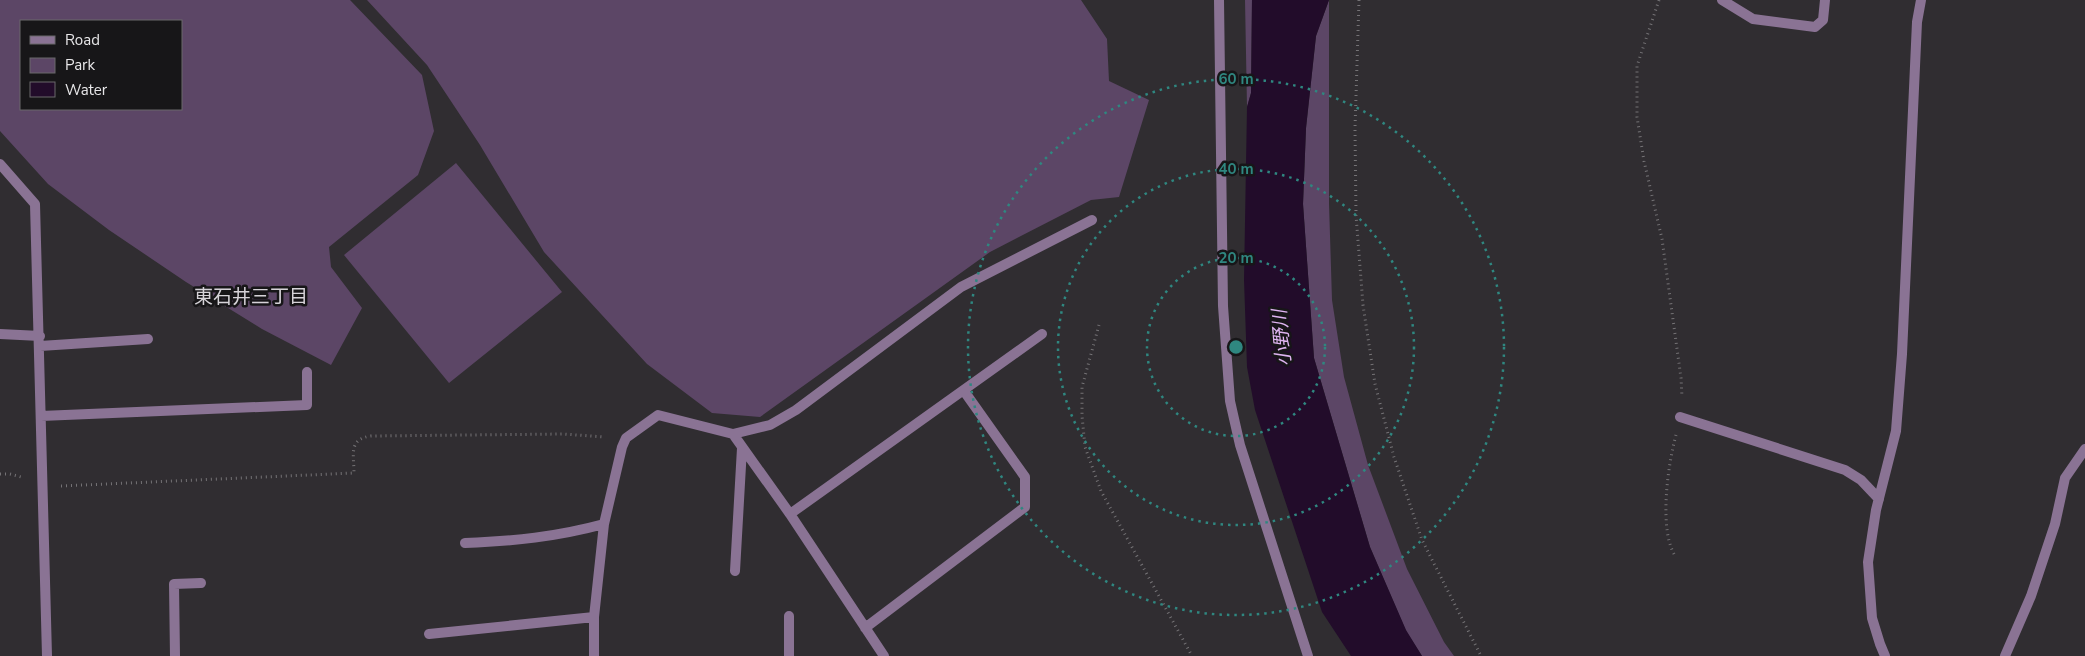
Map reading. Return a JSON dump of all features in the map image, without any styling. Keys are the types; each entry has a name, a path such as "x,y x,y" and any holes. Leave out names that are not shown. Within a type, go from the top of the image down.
{"street":[{"path":"1219,0 1223,306 1230,401 1246,464 1308,656"},
{"path":"1722,0 1753,20 1815,27 1823,20 1825,0"},
{"path":"1885,656 1872,618 1868,562 1879,499 1896,431 1902,354 1917,22 1921,0"},
{"path":"0,164 35,204 47,656"},
{"path":"594,656 594,617 604,524 622,447 626,438 658,415 733,434 770,425 796,410 961,287 1092,220"},
{"path":"0,334 40,341 148,339"},
{"path":"790,514 1042,334"},
{"path":"41,416 307,405 306,372"},
{"path":"865,628 1025,507 1025,477 964,390"},
{"path":"1680,417 1845,470 1862,480 1879,499"},
{"path":"733,434 790,514 884,656"},
{"path":"735,571 742,448"},
{"path":"2005,656 2031,596 2055,524 2065,478 2085,449"},
{"path":"465,543 532,540 566,534 604,524"},
{"path":"175,656 174,584 201,582"},
{"path":"789,616 789,656"},
{"path":"429,634 594,617"}],"path":[{"path":"1358,0 1355,128 1356,215 1363,306 1375,384 1394,457 1422,540 1481,656"},
{"path":"1659,0 1637,66 1637,117 1644,162 1662,239 1681,378 1680,417 1667,482 1667,534 1671,550 1676,557"},
{"path":"1099,325 1082,387 1082,416 1086,448 1101,491 1192,656"},
{"path":"43,487 354,473 354,448 356,441 362,437 371,436 563,434 626,438"}],"green space":[{"path":"0,0 350,0 422,75 434,131 418,175 329,247 331,267 362,308 331,365 262,329 186,282 109,230 48,184 0,131"},
{"path":"367,0 1081,0 1107,39 1109,81 1149,100 1119,197 1091,200 990,252 760,417 712,413 647,364 544,252 480,145 427,65"},
{"path":"1245,0 1252,0 1251,93 1247,107"},
{"path":"1329,0 1329,203 1332,300 1344,377 1368,465 1407,569 1444,642 1454,656 1422,656 1406,631 1370,547 1314,358 1303,204 1306,128 1316,36"},
{"path":"456,163 562,292 449,383 344,255"}],"water":[{"name":"小野川","path":"1252,0 1329,0 1316,36 1306,128 1303,204 1314,358 1370,547 1406,630 1422,656 1351,656 1322,612 1255,410 1247,367 1244,280 1247,107 1251,93"}],"district":[{"name":"東石井三丁目","path":"251,297"}]}
